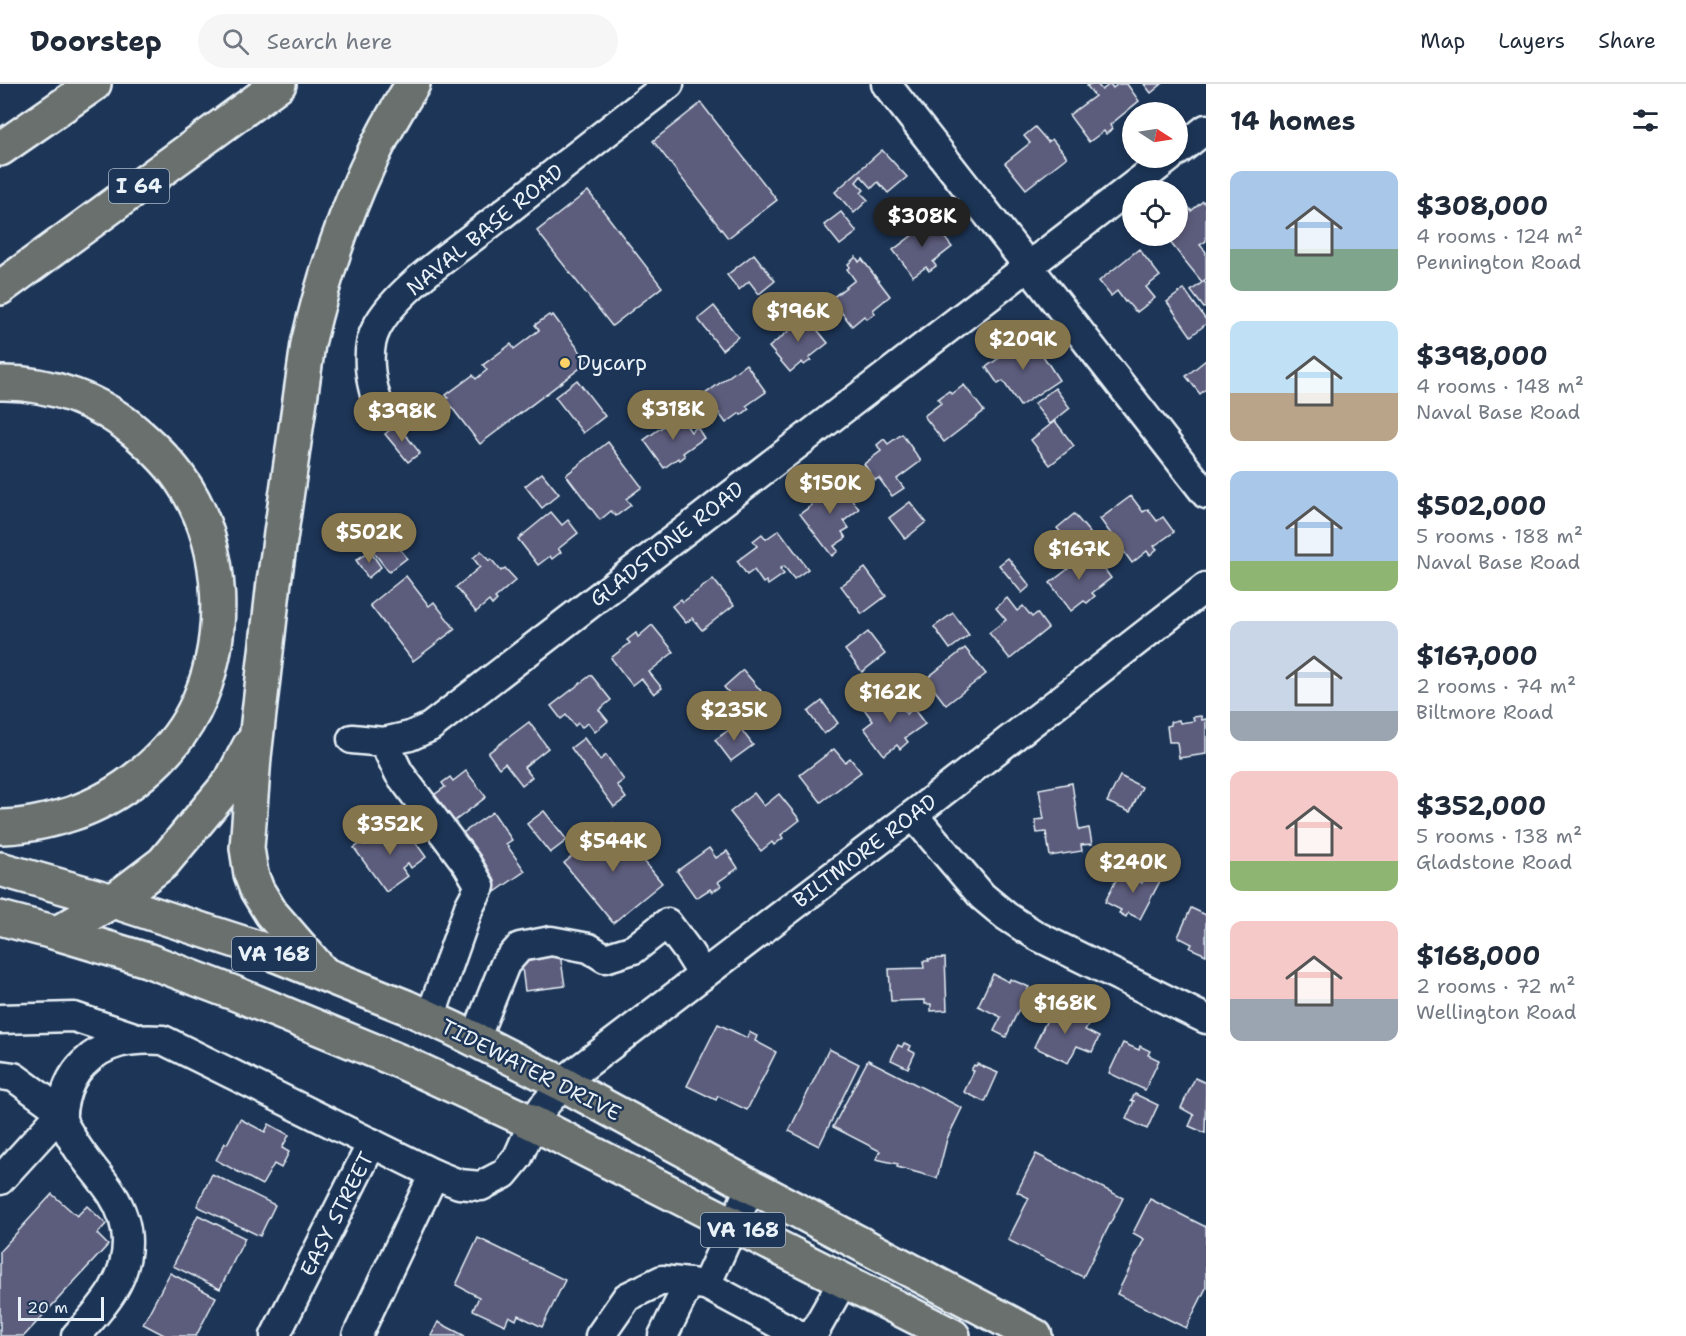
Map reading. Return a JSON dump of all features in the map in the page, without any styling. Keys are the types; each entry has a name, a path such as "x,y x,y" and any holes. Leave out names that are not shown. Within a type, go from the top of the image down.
{"main road":[{"path":"0,148 94,84"},
{"name":"I 64","path":"0,288 279,84"},
{"path":"323,974 271,913 257,890 251,874 247,848 258,730 274,582 308,344 332,257 364,173 413,84"},
{"path":"0,383 32,385 68,393 103,409 128,425 157,450 182,480 200,515 213,552 218,592 217,634 206,682 194,712 171,746 142,774 116,794 87,809 47,822 0,827"},
{"path":"57,933 113,901 163,863 231,781 258,730"},
{"name":"TIDEWATER DRIVE","path":"0,869 113,901 261,949 430,1018 563,1084 1034,1336"},
{"name":"VA 168","path":"0,918 147,960 234,993 404,1064 533,1123 953,1336"}],"street":[{"name":"NAVAL BASE ROAD","path":"382,413 371,380 370,354 374,332 386,312 424,276 669,84"},
{"path":"886,84 1206,494"},
{"path":"1188,143 1206,129"},
{"name":"GLADSTONE ROAD","path":"352,740 384,742 410,736 430,727 1156,168"},
{"name":"BILTMORE ROAD","path":"533,1123 543,1107 573,1074 1206,587"},
{"path":"384,742 399,772 467,864 480,886 469,907 430,1018"},
{"path":"913,814 982,896 1006,916 1038,936 1206,1019"},
{"path":"475,1039 505,964 520,947 551,941 589,948 605,958 634,949 667,923 703,975"},
{"path":"0,1019 74,1017 137,1038 163,1040 372,1143"},
{"path":"76,1336 108,1300 118,1284 125,1266 128,1241 123,1217 113,1195 77,1149 62,1121 66,1089 77,1070 91,1056 113,1044 137,1038"},
{"path":"0,1075 14,1077 62,1112"},
{"path":"0,1180 62,1112"},
{"name":"EASY STREET","path":"275,1336 372,1143 459,1185 481,1186 504,1174 518,1157 533,1123"},
{"path":"357,1336 434,1174"},
{"path":"664,1336 733,1225 751,1186"},
{"path":"600,1336 627,1297 662,1281 697,1284 801,1336"},
{"path":"812,1336 843,1281"}],"building":[{"path":"1097,84 1102,90 1110,84 1113,88 1118,84 1127,84 1139,101 1122,102 1122,115 1110,125 1112,129 1106,134 1104,131 1089,142 1069,115 1095,96 1087,86"},
{"path":"1144,84 1162,84 1151,93"},
{"path":"701,103 777,200 728,238 653,141"},
{"path":"1035,127 1048,142 1052,139 1067,157 1026,189 1005,163 1030,143 1024,136"},
{"path":"882,150 907,177 888,193 878,182 872,188 861,176 856,182 864,190 861,193 868,200 854,213 835,192"},
{"path":"588,191 662,287 612,326 537,231"},
{"path":"1203,201 1206,205 1206,241 1200,245 1206,252 1206,279 1202,282 1173,246 1188,246 1188,206 1191,211"},
{"path":"841,212 857,232 840,245 824,225"},
{"path":"916,216 924,228 928,224 937,236 941,233 952,247 933,262 936,266 929,271 926,267 913,276 893,250 914,234 906,224"},
{"path":"1139,249 1160,276 1146,287 1155,298 1137,312 1117,291 1111,296 1099,281"},
{"path":"754,254 775,281 759,294 749,281 739,290 727,275"},
{"path":"856,257 859,262 862,259 890,296 873,310 875,313 867,319 864,316 852,326 831,299 855,280 847,269 850,267 848,264"},
{"path":"1204,281 1206,307 1204,308 1191,291"},
{"path":"1184,289 1206,320 1206,324 1191,336 1167,302"},
{"path":"714,306 738,337 722,350 698,319"},
{"path":"794,309 811,330 815,327 828,343 809,358 811,360 804,365 802,362 790,372 769,347 791,329 783,318"},
{"path":"549,315 551,317 553,315 588,362 480,444 446,400 448,398 446,395 473,375 476,379 487,370 483,365 511,344 514,349 539,330 535,325"},
{"path":"1030,336 1059,380 1020,406 1003,381 998,384 986,367 1005,354 1002,350 1012,344 1013,347"},
{"path":"1206,360 1206,389 1200,394 1186,376"},
{"path":"746,364 766,392 746,406 749,409 726,423 705,394"},
{"path":"577,380 605,416 583,433 555,397"},
{"path":"964,385 984,411 944,442 924,416 941,403 938,399 949,391 952,394"},
{"path":"1055,388 1070,408 1050,424 1034,404"},
{"path":"679,415 691,432 697,427 704,438 683,453 685,456 680,460 678,458 664,468 644,440"},
{"path":"1055,421 1074,446 1050,465 1031,440"},
{"path":"397,424 420,453 408,462 385,434"},
{"path":"902,434 921,461 897,479 904,488 892,496 879,478 875,480 864,464 881,451 877,445 884,439 888,444"},
{"path":"608,442 642,487 626,499 631,505 616,516 611,511 600,520 566,475"},
{"path":"542,473 559,494 542,508 525,486"},
{"path":"839,482 859,509 844,521 849,528 842,532 846,538 834,546 838,551 832,556 800,514 812,505 809,495 824,484 827,487"},
{"path":"1131,496 1143,512 1148,509 1157,521 1163,517 1174,532 1154,546 1157,549 1150,555 1147,551 1132,563 1100,519"},
{"path":"910,502 926,522 905,539 889,518"},
{"path":"551,512 562,525 568,520 578,533 558,549 561,552 552,559 550,556 538,565 518,539"},
{"path":"1074,514 1090,533 1074,548 1057,528"},
{"path":"779,530 808,569 794,579 784,566 780,569 784,574 768,585 766,581 763,583 754,570 747,575 737,561 757,546 753,541 762,534 766,539"},
{"path":"390,536 407,558 389,572 372,550"},
{"path":"370,551 381,567 368,578 356,560"},
{"path":"481,551 501,571 505,568 516,580 495,598 497,600 492,605 489,601 476,612 456,587 480,567 473,558"},
{"path":"1076,553 1080,559 1085,555 1094,567 1100,563 1111,578 1092,593 1095,596 1087,603 1084,601 1071,611 1050,583 1068,569 1063,563"},
{"path":"1008,558 1030,586 1022,593 999,565"},
{"path":"865,568 886,596 862,614 841,586"},
{"path":"406,576 429,606 434,602 455,629 413,661 370,605"},
{"path":"713,579 734,605 702,630 692,618 686,623 672,606 681,599 683,602"},
{"path":"1007,598 1017,611 1023,606 1032,617 1037,613 1048,628 1010,659 989,633 1006,620 996,608"},
{"path":"953,613 969,635 950,649 934,627"},
{"path":"652,625 674,652 649,672 662,688 654,694 641,678 632,685 611,658 630,643 627,640 636,633 638,637"},
{"path":"868,632 885,654 862,672 845,650"},
{"path":"965,648 986,674 946,705 926,679"},
{"path":"743,670 761,691 741,707 724,687"},
{"path":"591,675 611,700 599,710 608,721 595,732 588,723 582,727 578,723 575,726 566,715 561,719 551,706"},
{"path":"877,695 888,710 898,702 907,714 913,708 925,724 905,738 908,742 900,749 897,745 884,755 864,728 873,721 862,706"},
{"path":"822,701 838,723 824,734 808,712"},
{"path":"1201,716 1202,720 1206,719 1206,754 1179,758 1177,742 1169,742 1167,726 1171,725 1170,722 1194,721 1193,717"},
{"path":"529,722 548,748 524,767 532,777 522,785 505,763 499,768 488,753"},
{"path":"737,724 753,745 731,761 715,740"},
{"path":"584,738 600,760 606,755 624,780 617,785 626,798 614,807 571,748"},
{"path":"834,749 845,762 850,758 861,772 821,802 800,775"},
{"path":"466,771 486,797 452,823 434,795 445,787 442,783 450,777 453,781"},
{"path":"1120,776 1142,787 1130,812 1107,802"},
{"path":"1072,783 1079,830 1089,828 1092,844 1081,845 1082,851 1050,856 1046,832 1037,833 1035,820 1044,819 1039,789"},
{"path":"754,793 764,806 779,794 800,820 781,835 783,838 774,845 772,842 761,851 730,812"},
{"path":"544,811 567,840 550,853 527,824"},
{"path":"493,812 512,840 506,844 525,871 495,892 457,837"},
{"path":"613,823 662,883 613,923 564,863"},
{"path":"404,826 426,857 411,868 408,863 402,868 408,876 386,892 354,848 383,828 389,836"},
{"path":"709,848 716,858 727,851 738,868 718,882 721,886 712,892 710,889 696,898 677,871"},
{"path":"1120,872 1142,883 1147,872 1161,879 1140,919 1128,913 1126,917 1119,913 1121,910 1105,902"},
{"path":"1191,908 1206,915 1206,955 1190,948 1192,944 1178,937"},
{"path":"560,954 565,986 525,991 521,960"},
{"path":"945,958 947,1010 931,1011 931,1004 925,1004 925,1000 891,1001 889,969 924,968 923,961"},
{"path":"993,974 1009,982 1010,979 1029,987 1006,1037 994,1031 1001,1017 978,1006"},
{"path":"1053,1007 1090,1021 1085,1030 1099,1037 1092,1052 1077,1046 1068,1063 1034,1047"},
{"path":"718,1024 747,1038 749,1032 757,1036 755,1041 776,1052 747,1110 718,1096 716,1100 687,1086"},
{"path":"904,1043 911,1046 909,1050 915,1053 908,1068 891,1060 898,1045 902,1047"},
{"path":"1123,1043 1139,1050 1140,1046 1150,1051 1148,1055 1159,1060 1145,1090 1109,1073"},
{"path":"829,1049 859,1064 819,1146 789,1131"},
{"path":"868,1060 962,1108 947,1139 937,1178 876,1159 880,1151 833,1127"},
{"path":"977,1064 998,1073 985,1102 964,1092 974,1071 971,1070"},
{"path":"1195,1078 1206,1083 1205,1133 1189,1126 1194,1115 1181,1108"},
{"path":"1135,1094 1158,1105 1147,1129 1126,1119"},
{"path":"240,1119 265,1132 269,1124 289,1135 282,1148 289,1152 281,1168 274,1164 262,1185 216,1160"},
{"path":"1036,1154 1123,1198 1083,1277 1008,1240 1029,1198 1017,1192"},
{"path":"212,1174 275,1205 260,1236 197,1206"},
{"path":"52,1194 77,1216 87,1206 106,1224 97,1234 108,1245 24,1336 0,1336 0,1251"},
{"path":"1150,1199 1206,1227 1206,1288 1186,1328 1117,1294 1144,1239 1133,1233"},
{"path":"198,1215 245,1238 220,1289 173,1266"},
{"path":"478,1238 565,1280 542,1327 518,1315 516,1320 509,1316 505,1325 473,1310 479,1297 456,1285"},
{"path":"170,1273 216,1297 196,1336 166,1336 143,1324"},
{"path":"438,1322 465,1336 431,1336"}],"place":[{"name":"Dycarp","path":"565,363"}]}
